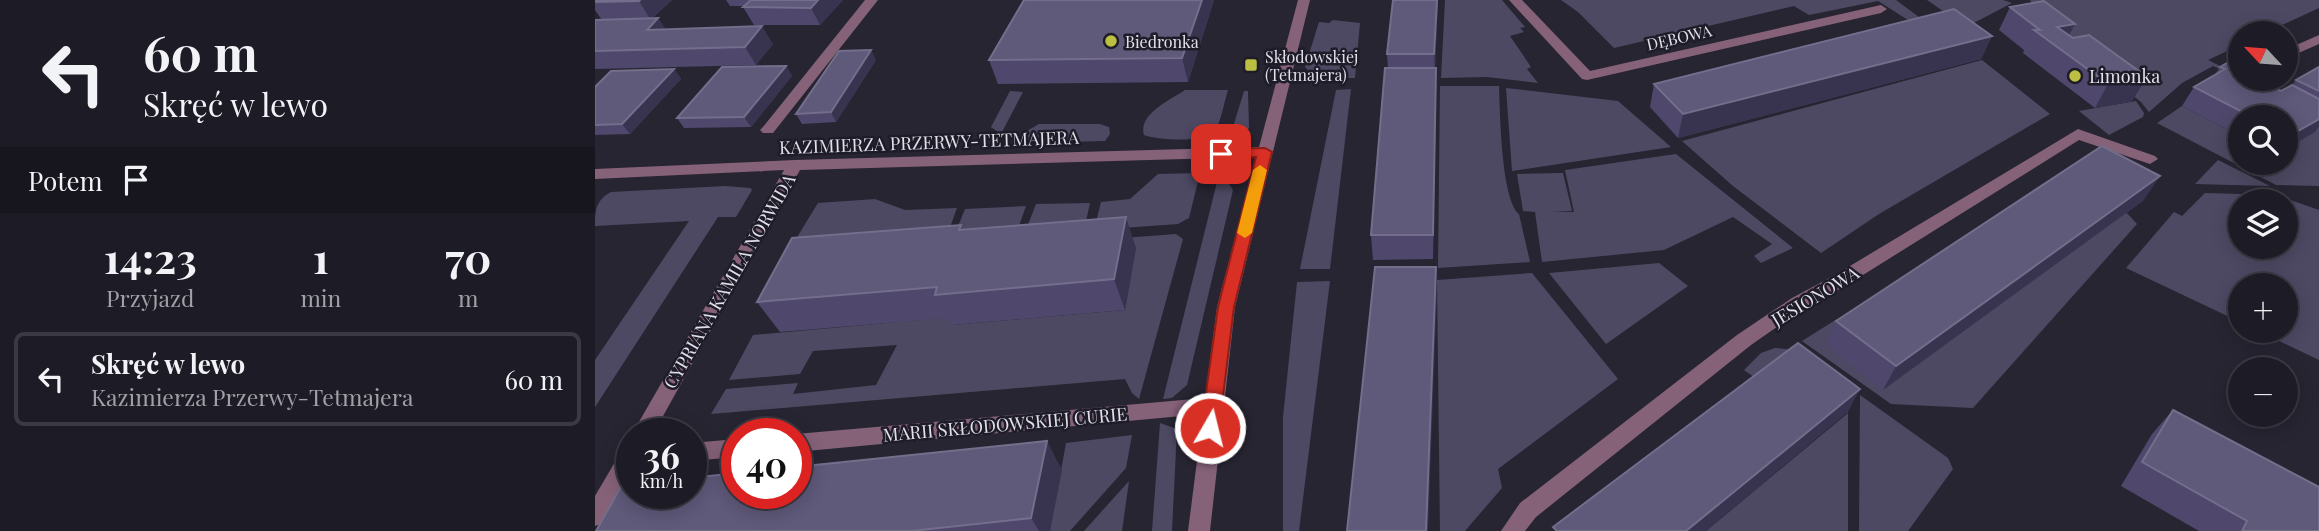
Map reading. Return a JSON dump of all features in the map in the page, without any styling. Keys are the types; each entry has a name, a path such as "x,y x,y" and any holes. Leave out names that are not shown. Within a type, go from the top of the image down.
{"street":[{"path":"768,130 872,0"},
{"path":"1199,531 1226,307 1304,0"},
{"name":"DĘBOWA","path":"1515,0 1587,76 1881,9"},
{"path":"2298,48 2319,38"},
{"name":"JESIONOWA","path":"1512,531 1528,510 1744,340 1798,303 1858,270 2071,138 2078,134 2150,159"},
{"name":"KAZIMIERZA PRZERWY-TETMAJERA","path":"595,174 795,165 1265,152"},
{"name":"CYPRIANA KAMILA NORWIDA","path":"651,418 795,165"},
{"name":"MARII SKŁODOWSKIEJ CURIE","path":"812,442 1213,405"},
{"path":"595,516 616,480"}],"shaded area":[{"path":"1445,0 1502,0 1525,27 1520,28 1524,32 1510,36 1531,67 1527,69 1538,83 1487,77 1441,78"},
{"path":"1561,0 1896,0 1919,17 1908,20 1878,1 1809,15 1794,6 1614,48 1578,12"},
{"path":"1927,0 2003,0 2012,3 1966,27"},
{"path":"2030,0 2319,0 2319,8 2291,21 2228,21 2228,51 2208,60 2228,70 2228,73 2213,66 2182,83 2149,112 2141,102 2047,27"},
{"path":"1333,20 1360,23 1355,78 1336,78 1336,70 1308,70 1305,67 1319,22 1329,23"},
{"path":"1982,60 2050,114 1879,214 1821,253 1733,186 1682,141"},
{"path":"1440,86 1499,86 1505,174 1508,191 1519,214 1530,262 1438,268"},
{"path":"1506,88 1618,101 1671,147 1512,171"},
{"path":"1351,89 1330,269 1300,269 1336,90"},
{"path":"1185,90 1228,90 1214,132 1191,139 1144,135 1143,127 1150,114"},
{"path":"1010,91 1023,92 1001,134 991,127"},
{"path":"1244,91 1248,91 1249,128 1245,133 1229,140"},
{"path":"2136,101 2144,113 2143,117 2109,135 2079,111"},
{"path":"2182,106 2228,130 2228,160 2157,123"},
{"path":"1039,124 1100,124 1109,127 1110,134 1105,141 1023,143 1025,132"},
{"path":"2319,125 2319,186 2276,185 2257,175 2298,175 2298,142 2314,132"},
{"path":"1676,154 1793,248 1761,263 1754,256 1772,244 1733,217 1664,250 1542,262 1535,212 1523,211 1517,174 1563,173 1572,211 1551,212 1574,212 1565,170"},
{"path":"2218,160 2228,165 2228,175 2248,175 2270,186 2195,184"},
{"path":"1220,170 1233,190 1187,385 1172,398 1163,399"},
{"path":"1200,173 1189,218 1178,224 1094,230 1101,202 1130,199 1158,174"},
{"path":"725,186 752,190 736,217 718,217 595,407 595,360 689,221 595,226 599,202 611,192"},
{"path":"2205,193 2228,194 2228,259 2298,259 2298,203 2319,210 2319,360 2283,343 2298,343 2298,273 2228,273 2228,316 2126,268 2174,212 2182,216"},
{"path":"875,199 905,210 957,208 945,241 788,252 818,203"},
{"path":"1090,203 1084,230 1024,235 1036,204"},
{"path":"1026,206 1015,237 952,241 965,209"},
{"path":"2127,213 2137,224 1973,408 1891,404 1802,341 1837,319 1851,328"},
{"path":"1176,234 1183,239 1139,399 1132,393 1125,379 711,414 726,389 798,383 793,394 876,385 897,345 813,351 800,374 729,380 753,335 954,317 952,325 1125,310 1136,248 1097,240"},
{"path":"1659,263 1688,286 1606,344 1549,273"},
{"path":"1532,273 1618,379 1498,469 1502,488 1465,531 1440,531 1437,280"},
{"path":"1330,281 1299,531 1283,531 1283,417 1297,282"},
{"path":"1775,348 1795,350 1848,413 1765,385 1744,370 1761,353"},
{"path":"1860,395 1948,458 1953,469 1908,531 1859,531"},
{"path":"1848,413 1848,531 1706,531"},
{"path":"1160,423 1177,429 1172,531 1152,531"},
{"path":"1132,435 1126,468 1070,531 1050,531 1066,443"},
{"path":"1129,481 1122,531 1084,531"}],"building":[{"path":"595,0 640,0 595,2"},
{"path":"751,0 818,0 811,8 743,7"},
{"name":"Biedronka","path":"1024,0 1202,0 1182,58 989,60"},
{"path":"1393,0 1437,0 1434,54 1387,54"},
{"path":"2044,1 2075,24 2057,27 2073,38 2089,35 2147,77 2108,84 2034,30 2040,30 2010,7"},
{"path":"1954,9 1992,36 1683,114 1654,84"},
{"path":"658,18 647,30 762,26 745,47 595,51 595,20"},
{"path":"871,50 831,112 796,114 839,51"},
{"path":"2228,62 2228,91 2298,91 2298,88 2319,99 2319,119 2298,131 2298,105 2229,105 2194,87 2225,69 2220,67"},
{"path":"786,66 744,117 677,118 722,67"},
{"path":"2319,67 2319,91 2298,81"},
{"path":"1385,68 1436,68 1433,235 1371,235"},
{"path":"674,69 622,124 595,125 595,87 611,71"},
{"path":"2102,146 2160,176 1896,366 1836,321"},
{"path":"1126,217 1114,279 935,295 937,287 757,302 792,238 961,225 959,230"},
{"path":"1375,267 1436,267 1426,531 1347,531"},
{"path":"1798,343 1860,389 1686,531 1557,531 1553,527"},
{"path":"2173,410 2319,487 2319,531 2242,531 2247,521 2142,462"},
{"path":"1047,441 1031,518 911,531 596,531 616,496 616,509 707,509 707,476 721,475 721,509 812,509 812,465"}],"slow traffic":[{"path":"1245,233 1260,170"}],"place":[{"name":"Biedronka","path":"1111,41"},
{"name":"Skłodowskiej (Tetmajera)","path":"1251,65"},
{"name":"Limonka","path":"2075,76"}],"route":[{"path":"1210,428 1226,307 1265,152 1221,154"}]}
